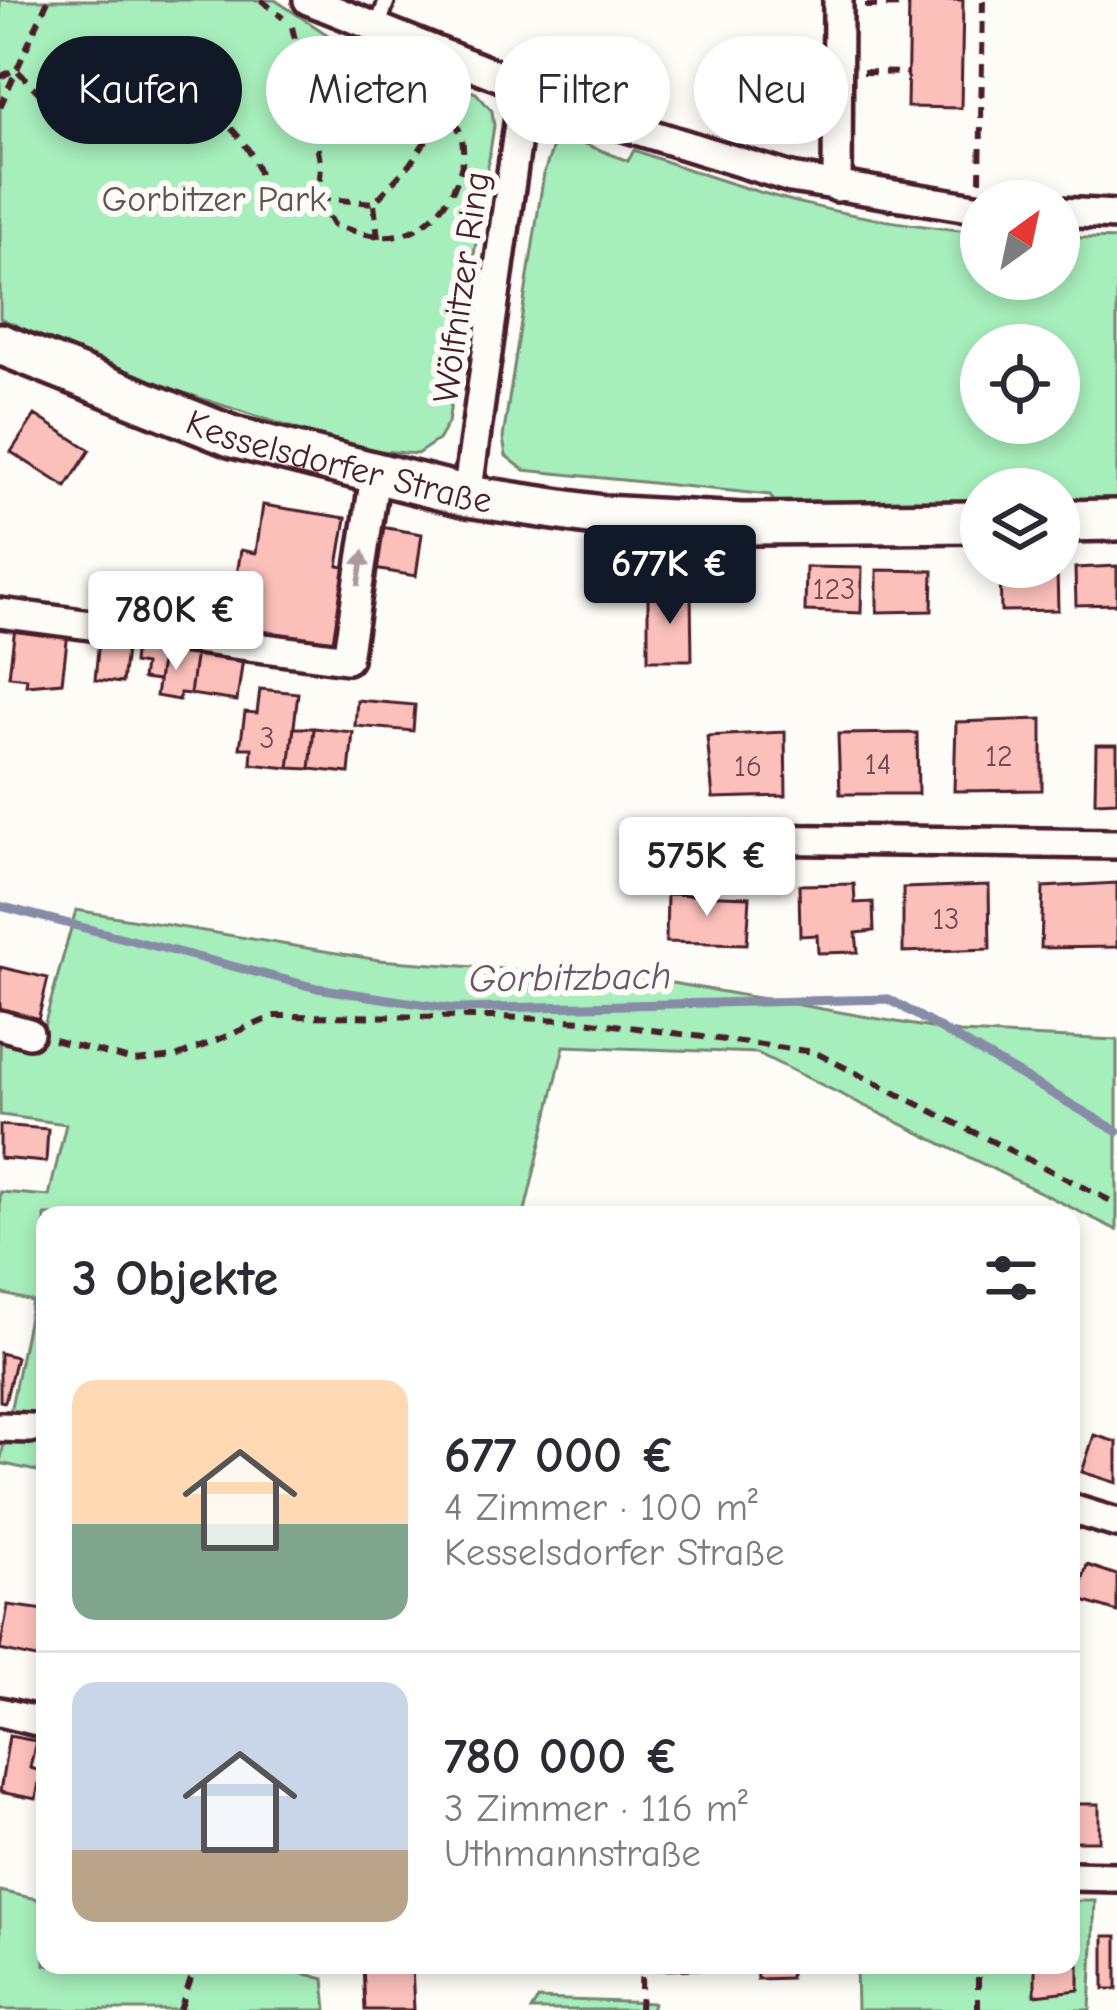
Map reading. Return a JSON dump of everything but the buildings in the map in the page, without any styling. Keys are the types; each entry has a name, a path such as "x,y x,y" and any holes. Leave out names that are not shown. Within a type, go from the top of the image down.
{"main road":[{"name":"Kesselsdorfer Straße","path":"0,344 232,437 467,496 602,516 742,524 960,522"},
{"path":"1080,521 1117,520"}],"street":[{"path":"308,0 495,76"},
{"path":"837,187 838,0"},
{"path":"670,140 791,178 837,187 960,196"},
{"name":"Wölfnitzer Ring","path":"467,496 516,144"},
{"path":"1080,213 1117,215"},
{"path":"0,613 347,659 375,476"},
{"path":"683,838 1117,844"},
{"path":"0,1025 29,1033"},
{"path":"0,1427 30,1428"},
{"path":"1080,1512 1117,1522"},
{"path":"0,1712 36,1721"},
{"path":"1080,1876 1117,1876"}],"lane":[{"path":"377,29 387,0"}],"path":[{"path":"0,107 48,0"},
{"path":"261,0 295,29 296,36"},
{"path":"980,180 983,0"},
{"path":"869,6 909,5"},
{"path":"0,77 16,69"},
{"path":"16,69 73,128 101,138 123,127 158,88 176,85 242,135 259,161 264,195 374,203"},
{"path":"867,72 908,73"},
{"path":"317,144 321,167 318,198 334,225 378,238 408,233 442,212 460,174 459,144"},
{"path":"378,238 374,203 424,144"},
{"path":"29,1033 134,1060 176,1057 275,1016 498,1017 584,1021 814,1052 1117,1204"},
{"path":"640,2010 642,1974"},
{"path":"978,1974 978,2010"},
{"path":"180,2010 192,1976"}],"green space":[{"name":"Gorbitzer Park","path":"0,0 275,0 329,36 266,36 266,144 471,144 471,91 492,111 494,126 448,423 438,440 417,454 358,449 126,374 0,318"},
{"path":"585,144 628,161 634,150 804,204 960,229 960,300 1080,300 1080,238 1117,239 1117,501 1080,501 1080,468 960,468 960,501 775,503 770,495 524,470 506,456 503,438 544,173 553,146"},
{"path":"76,910 379,960 655,980 960,1033 1117,1040 1117,1230 1080,1212 1080,1206 1068,1206 757,1053 564,1046 526,1206 36,1206 36,1471 0,1463 32,1301 0,1293 0,1192 49,1196 66,1124 0,1115 0,1023 44,1026"},
{"path":"0,1891 36,1899 36,1974 306,1974 324,1979 327,2010 0,2010"},
{"path":"1080,1901 1095,1901 1090,2010 857,2010 856,1974 1080,1974"},
{"path":"538,1999 653,2003 651,2010 531,2010"}],"waterway":[{"name":"Gorbitzbach","path":"0,906 317,988 453,1009 889,999 1117,1131"}]}
